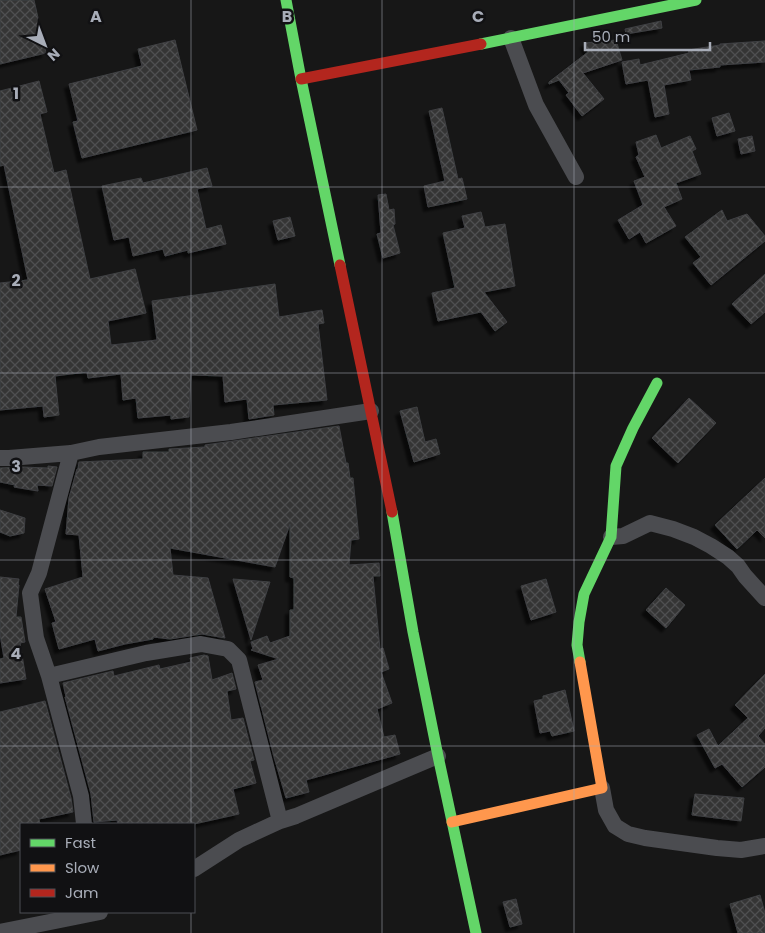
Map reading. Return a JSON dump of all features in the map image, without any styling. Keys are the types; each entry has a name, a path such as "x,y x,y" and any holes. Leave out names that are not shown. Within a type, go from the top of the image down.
{"street":[{"path":"286,0 394,523 413,632 438,756 476,933"},
{"path":"301,79 696,0"},
{"path":"511,38 536,105 576,178"},
{"path":"656,383 616,466 611,537 584,594 579,622 577,645 606,810 615,826 628,834 645,838 725,849 741,850 765,846"},
{"path":"0,458 71,453 100,447 231,432 371,411"},
{"path":"71,453 39,573 30,593 36,638 49,676 81,796 84,823"},
{"path":"611,537 623,536 650,523 694,537 728,557 765,598"},
{"path":"49,676 146,653 201,644 228,649 239,660 280,821"},
{"path":"195,868 239,840 280,821 438,756"},
{"path":"452,822 539,804 602,788"},
{"path":"0,932 91,913"}],"building":[{"path":"0,0 34,0 46,53 0,64"},
{"path":"661,21 662,28 626,34 625,29"},
{"path":"175,40 197,130 82,158 73,122 78,121 69,84 142,66 138,49"},
{"path":"616,40 622,60 583,73 604,99 582,116 566,95 569,93 559,80 549,84 549,82 588,52 585,43"},
{"path":"765,41 765,62 720,65 720,67 689,70 691,80 664,85 669,114 655,117 648,80 626,84 622,62 639,59 640,65 689,53 688,50 720,44"},
{"path":"39,81 47,112 40,114 54,173 66,170 90,279 135,269 146,313 108,321 111,345 157,340 152,301 275,284 279,317 322,310 324,323 318,324 327,400 273,405 274,415 249,419 247,399 225,402 223,376 191,375 189,417 171,419 171,415 138,418 136,398 123,400 121,374 88,378 87,372 55,376 59,415 44,417 43,406 0,410 0,283 28,280 4,165 0,166 0,91"},
{"path":"442,108 458,179 462,178 467,199 428,207 424,186 445,181 429,111"},
{"path":"729,113 735,131 717,136 712,118"},
{"path":"656,135 661,148 690,136 696,149 692,151 701,174 676,183 682,199 664,207 676,226 646,243 640,232 629,239 618,220 643,205 634,181 645,177 636,157 639,155 636,142"},
{"path":"752,136 755,151 741,154 738,139"},
{"path":"207,168 212,186 197,189 206,229 221,225 226,244 165,256 163,249 133,256 129,237 114,240 102,186 141,178 143,183"},
{"path":"386,194 389,210 394,209 395,224 393,225 400,253 383,258 377,234 381,233 378,195"},
{"path":"722,210 727,221 747,214 765,236 765,241 711,285 693,263 701,257 685,237"},
{"path":"481,212 485,227 505,224 515,286 484,292 507,322 495,331 481,312 438,321 432,293 455,288 443,233 465,228 462,216"},
{"path":"290,217 295,236 278,240 273,221"},
{"path":"765,274 765,312 751,324 732,304"},
{"path":"689,398 716,423 678,463 652,438"},
{"path":"417,407 425,442 436,439 440,454 414,462 400,411"},
{"path":"339,426 350,478 353,478 359,539 351,540 349,565 379,563 380,576 373,576 380,649 383,648 389,669 381,672 392,703 377,709 384,737 395,735 400,754 306,780 309,792 286,798 255,682 263,680 258,665 279,659 251,650 253,649 251,642 267,636 270,643 290,636 290,610 294,610 294,578 290,577 290,524 275,567 170,548 173,575 208,578 225,638 202,634 170,639 153,637 153,639 98,651 95,639 59,649 52,623 56,622 45,589 83,577 79,535 66,534 69,498 79,462 143,459 143,452 169,452 169,449 205,447 205,445"},
{"path":"48,466 57,467 52,486 37,485 38,491 14,487 15,485 0,482 0,468 48,468"},
{"path":"765,478 765,538 757,530 737,549 715,525"},
{"path":"0,510 25,518 24,533 10,536 0,532"},
{"path":"0,577 19,579 16,617 21,617 25,642 20,643 26,679 0,683 0,659 4,658 0,634"},
{"path":"233,579 270,582 251,640"},
{"path":"546,579 556,612 531,620 521,586"},
{"path":"666,588 685,605 666,628 646,610"},
{"path":"208,656 212,680 232,673 236,689 227,691 231,720 243,718 254,760 250,761 256,783 233,789 239,814 195,824 118,823 117,820 94,822 91,794 63,683 113,671 114,676 159,665 160,669 191,662 190,658"},
{"path":"765,674 765,728 758,736 765,744 765,767 742,787 722,764 715,768 697,735 709,729 718,746 748,718 735,705"},
{"path":"565,690 574,731 552,736 550,731 540,733 534,701 543,699 543,696"},
{"path":"45,701 73,812 39,819 40,823 20,823 20,850 0,855 0,712"},
{"path":"695,794 744,798 741,821 692,815"},
{"path":"760,895 765,913 765,933 738,933 730,904"},
{"path":"516,899 522,924 510,927 503,902"}],"traffic: fast":[{"path":"286,0 340,265"},
{"path":"481,44 696,0"},
{"path":"580,662 577,645 584,594 611,537 616,466 633,428 657,383"},
{"path":"392,512 413,632 476,933"}],"traffic: slow":[{"path":"452,822 602,788 580,662"}],"traffic: jam":[{"path":"301,79 481,44"},
{"path":"340,265 392,512"}]}
